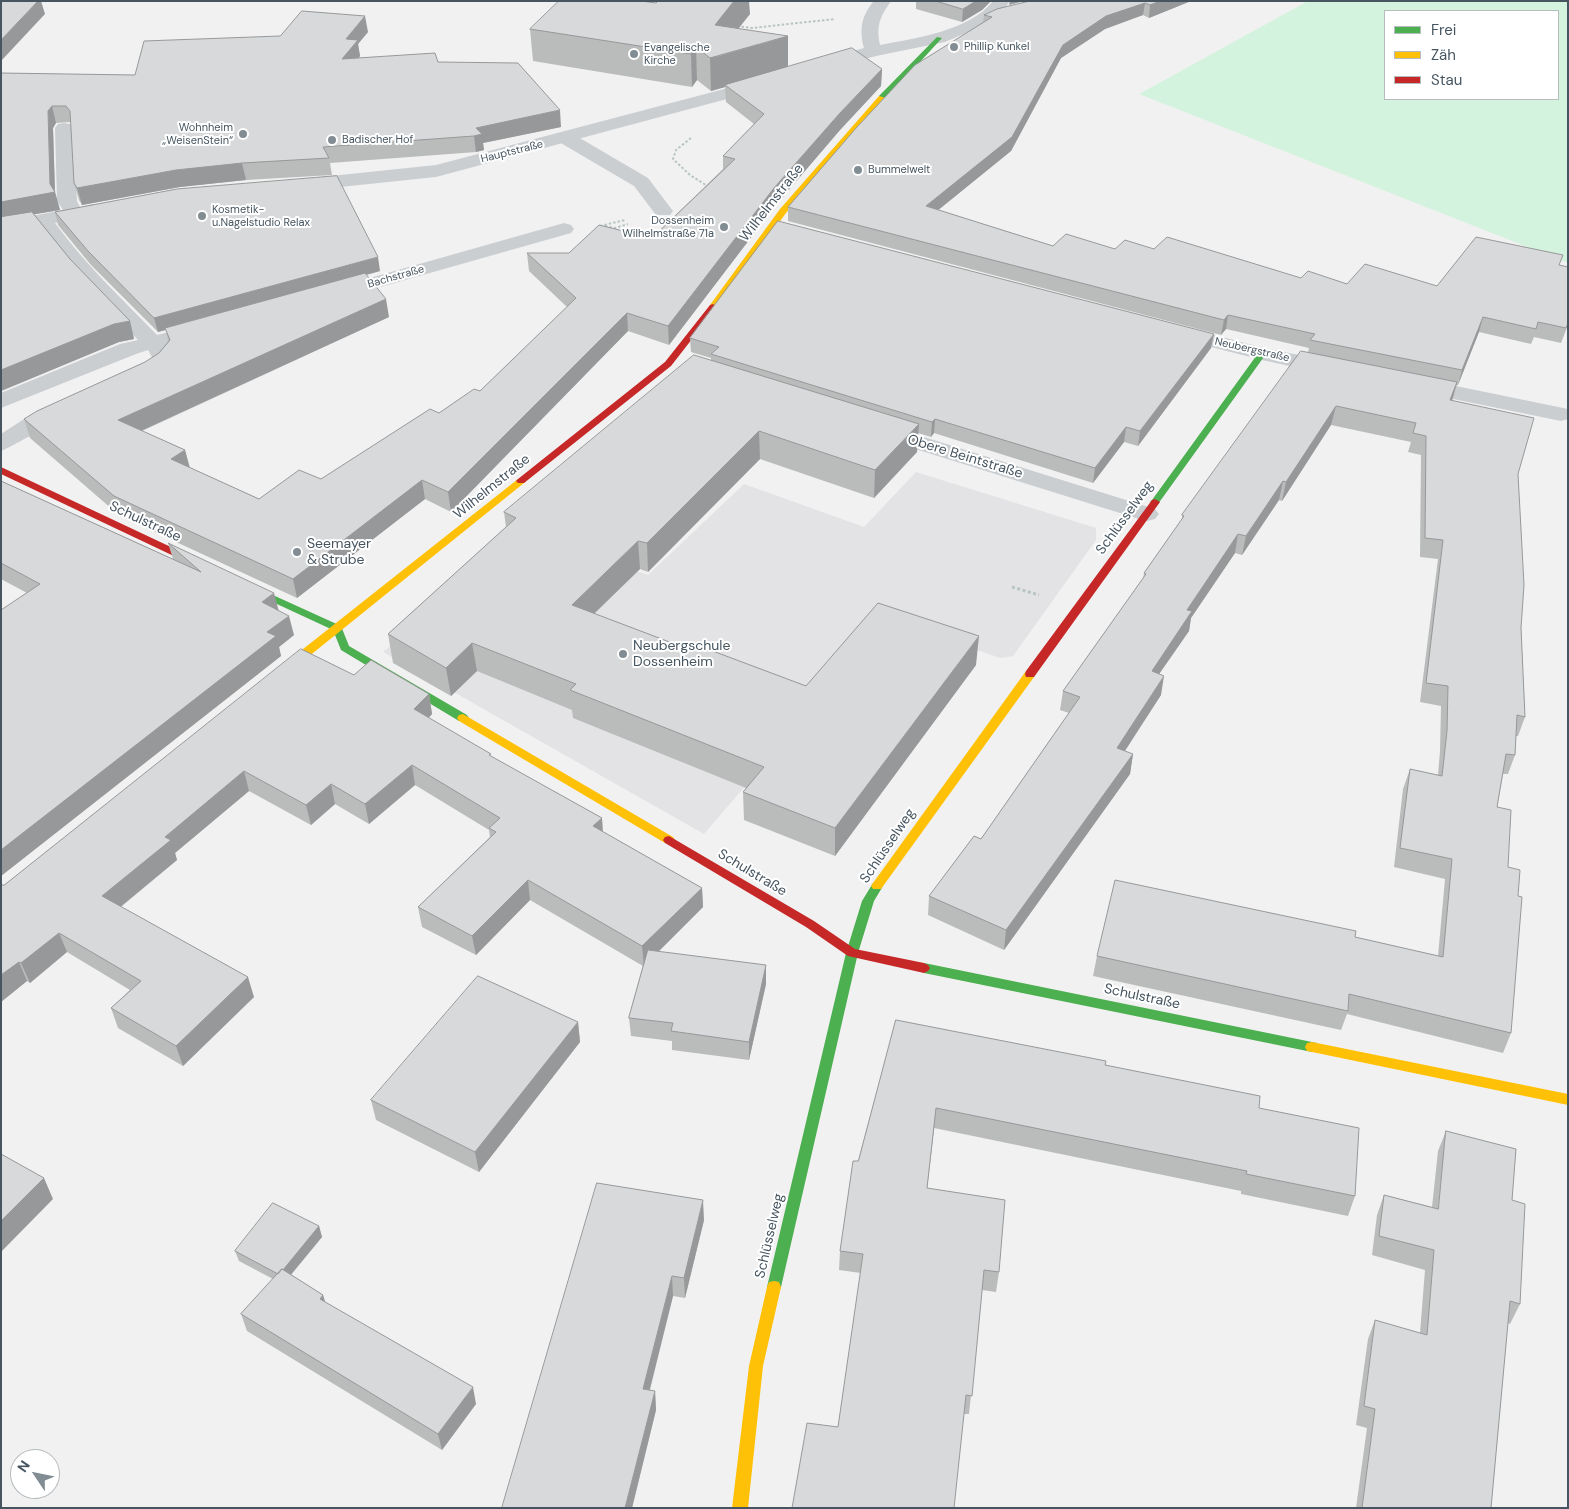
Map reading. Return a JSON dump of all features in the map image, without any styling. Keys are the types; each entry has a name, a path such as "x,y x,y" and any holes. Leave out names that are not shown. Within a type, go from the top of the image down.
{"street":[{"path":"873,51 868,32 868,19 883,1"},
{"path":"990,16 1002,1"},
{"path":"808,70 873,51 939,38 990,16 1018,10"},
{"name":"Wilhelmstraße","path":"270,682 484,513 677,367 710,311 782,228 848,135 939,38"},
{"name":"Hauptstraße","path":"285,186 323,184 436,171 696,103 780,78"},
{"path":"64,128 67,201 75,214"},
{"path":"566,138 641,182 663,211"},
{"path":"1,228 114,207"},
{"path":"42,219 62,249 105,296 153,342 162,357 158,365 152,368"},
{"name":"Bachstraße","path":"316,299 564,229"},
{"path":"1,401 128,349 220,324"},
{"name":"Neubergstraße","path":"1156,326 1262,354 1348,371"},
{"name":"Schlüsselweg","path":"740,1508 756,1366 852,953 868,901 886,872 1148,514 1262,354"},
{"path":"1397,381 1565,416"},
{"path":"1,444 32,424 77,404"},
{"name":"Obere Beintstraße","path":"865,426 1148,514"},
{"name":"Schulstraße","path":"1,470 213,570"},
{"path":"230,578 337,628"},
{"name":"Schulstraße","path":"337,628 345,648 810,924 852,953 1568,1100"}],"path":[{"path":"736,26 752,28 836,19"},
{"path":"696,103 702,109 692,122 690,141 676,150 672,159 690,175 712,189"},
{"path":"610,224 626,220"},
{"path":"602,226 615,228 629,224"}],"shaded area":[{"name":"Neubergschule Dossenheim","path":"916,472 1096,528 1096,540 1013,656 1000,658 889,619 704,834 383,652 525,532 648,575 744,484 864,527"}],"green space":[{"path":"1308,1 1568,1 1568,263 1139,94"}],"building":[{"path":"1,1 38,1 1,40"},
{"path":"559,1 641,1 656,3 658,1 734,1 715,25 788,36 710,58 696,47 691,54 530,29"},
{"path":"936,1 976,1 963,9"},
{"path":"1030,1 1160,1 1150,5 1145,3 1106,16 1063,45 1012,137 926,206 1053,246 1066,234 1115,249 1125,240 1154,249 1167,237 1301,278 1308,271 1347,284 1365,264 1437,286 1476,237 1563,255 1559,265 1568,267 1568,323 1566,328 1538,322 1536,329 1483,317 1462,370 1310,340 1315,334 1228,315 1224,320 788,207 857,127 915,65 992,17 984,15 997,9"},
{"path":"302,11 365,16 346,39 358,40 342,59 435,53 438,62 518,63 560,110 476,128 482,134 474,136 323,147 329,158 242,163 176,170 77,188 74,183 70,111 66,106 52,106 48,111 50,184 55,192 1,202 1,73 135,75 144,41 280,36"},
{"path":"852,48 882,69 840,113 774,188 668,326 627,313 448,492 422,480 293,579 114,496 24,419 37,411 145,362 159,353 170,340 165,328 365,273 386,299 118,420 185,450 171,459 259,499 299,470 321,479 430,409 439,413 474,389 480,391 576,298 527,253 569,253 599,225 652,238 735,159 723,156 764,114 725,85"},
{"path":"337,176 378,257 154,318 88,251 55,212 177,189"},
{"path":"32,212 70,259 130,321 114,324 1,370 1,217"},
{"path":"778,221 1214,334 1140,431 1126,427 1095,468 935,419 932,422 711,354 719,347 690,338"},
{"path":"1301,351 1457,382 1450,400 1534,418 1518,474 1524,585 1521,628 1525,717 1517,715 1515,755 1506,754 1497,807 1511,810 1508,867 1520,870 1518,896 1522,897 1511,1033 1349,994 1348,1011 1097,956 1115,880 1356,931 1355,937 1443,957 1452,859 1400,848 1410,769 1442,776 1447,731 1448,686 1426,683 1443,540 1425,538 1426,436 1413,433 1416,423 1336,406 1286,482 1283,481 1246,536 1238,534 1187,610 1192,611 1152,671 1164,676 1117,748 1133,754 1006,930 929,896 974,836 981,839 1080,697 1063,691 1146,574 1144,573 1184,516 1182,515"},
{"path":"694,355 919,424 875,470 759,431 647,543 638,541 572,605 688,649 694,644 806,686 878,603 979,636 835,828 743,792 764,767 570,690 576,684 472,643 446,668 388,634 516,518 504,512"},
{"path":"1,481 201,572 168,543 274,593 262,602 289,616 267,632 276,636 1,850 1,610 40,584 1,563"},
{"path":"301,649 354,675 371,660 429,694 414,709 491,754 489,755 602,818 593,826 702,888 642,946 528,880 472,936 418,907 496,832 489,828 500,818 412,765 365,804 331,784 306,805 244,771 165,837 171,840 102,896 248,977 176,1046 111,1008 141,981 59,933 21,963 19,962 1,975 1,885 4,885"},
{"path":"648,950 766,965 749,1042 671,1031 673,1023 629,1018"},
{"path":"478,976 578,1022 475,1152 371,1100"},
{"path":"896,1020 1106,1061 1105,1065 1260,1096 1259,1108 1359,1128 1355,1196 1246,1174 1247,1171 936,1108 927,1188 1005,1200 999,1272 984,1270 972,1396 966,1395 954,1508 792,1508 807,1423 838,1427 863,1254 840,1251 853,1161 858,1161"},
{"path":"1446,1131 1516,1149 1512,1200 1525,1204 1520,1304 1510,1301 1491,1508 1362,1508 1375,1409 1364,1406 1375,1320 1427,1335 1434,1250 1379,1236 1384,1195 1438,1209"},
{"path":"1,1154 44,1178 1,1221"},
{"path":"597,1183 703,1200 684,1278 672,1276 643,1389 655,1391 625,1508 502,1508"},
{"path":"273,1203 319,1226 278,1274 235,1251"},
{"path":"282,1269 323,1295 320,1299 473,1387 438,1434 241,1314"}],"traffic: fast":[{"path":"882,98 939,38"},
{"path":"1155,502 1262,354"},
{"path":"242,584 337,628 345,648 463,718"},
{"path":"774,1287 852,953 868,901 877,886"},
{"path":"924,968 1312,1047"}],"traffic: slow":[{"path":"713,307 783,211 882,98"},
{"path":"278,675 521,481"},
{"path":"877,886 1030,674"},
{"path":"463,718 669,840"},
{"path":"1312,1047 1568,1100"},
{"path":"740,1508 756,1366 774,1287"}],"traffic: jam":[{"path":"521,481 668,364 713,307"},
{"path":"1,470 203,566"},
{"path":"1030,674 1155,502"},
{"path":"669,840 810,924 852,953 924,968"}],"place":[{"name":"Phillip Kunkel","path":"954,47"},
{"name":"Evangelische Kirche","path":"634,54"},
{"name":"Wohnheim „WeisenStein“","path":"243,134"},
{"name":"Badischer Hof","path":"332,140"},
{"name":"Bummelwelt","path":"858,170"},
{"name":"Kosmetik- u.Nagelstudio Relax","path":"202,216"},
{"name":"Dossenheim Wilhelmstraße 71a","path":"724,227"},
{"name":"Seemayer & Strube","path":"297,552"},
{"name":"Neubergschule Dossenheim","path":"623,654"}]}
